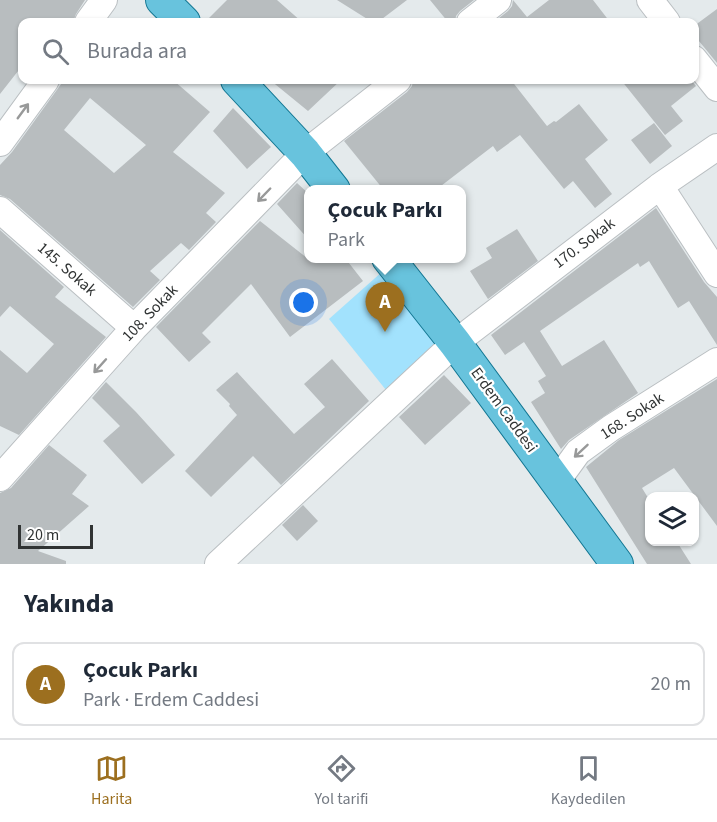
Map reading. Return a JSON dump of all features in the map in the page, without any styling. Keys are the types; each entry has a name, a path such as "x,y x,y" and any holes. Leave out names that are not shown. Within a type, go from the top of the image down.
{"main road":[{"path":"241,84 305,153 331,185"},
{"name":"Erdem Caddesi","path":"392,263 455,343 617,564"}],"street":[{"path":"91,18 104,0"},
{"path":"475,18 498,0"},
{"path":"650,0 664,18"},
{"path":"699,65 717,88"},
{"path":"0,143 43,84"},
{"name":"108. Sokak","path":"0,478 134,328 305,153 393,84"},
{"name":"170. Sokak","path":"218,564 455,343 660,186 717,147"},
{"path":"660,186 717,273"},
{"name":"145. Sokak","path":"0,210 134,328"},
{"name":"168. Sokak","path":"557,481 578,452 611,428 717,361"}],"shaded area":[{"path":"383,271 439,342 386,390 329,319"}],"building":[{"path":"0,0 85,0 74,18 18,18 18,71 0,94"},
{"path":"227,0 277,0 297,18 209,18"},
{"path":"337,0 407,0 383,18 366,18"},
{"path":"430,0 474,0 460,11 456,18 445,18"},
{"path":"513,0 527,17 549,0 593,0 607,18 499,18 512,6"},
{"path":"717,9 717,63 699,41 699,22"},
{"path":"61,84 178,84 210,112 173,152 225,193 206,213 216,222 189,250 181,243 150,271 160,280 133,307 10,199 0,195 0,165","holes":["90,98 146,145 114,173 64,130"]},
{"path":"275,84 337,84 308,111"},
{"path":"412,84 514,84 547,126 556,122 579,104 608,140 585,159 612,194 595,208 573,181 564,189 520,135 497,152 493,146 442,185 380,185 344,141"},
{"path":"624,84 694,84 696,86 671,106 683,121 665,135"},
{"path":"233,108 271,147 247,169 213,131"},
{"path":"654,123 672,146 650,164 631,140"},
{"path":"297,183 304,189 304,234 277,204"},
{"path":"656,208 704,282 717,297 717,345 689,301 678,308 649,261 640,267 638,263 540,331 562,366 604,340 638,393 569,440 561,449 531,402 545,393 538,381 546,376 524,342 505,355 491,335"},
{"path":"260,221 304,256 304,263 349,263 363,281 290,337 251,284 202,333 211,342 189,362 156,327"},
{"path":"517,229 538,261 488,299 470,271 492,258 486,248"},
{"path":"0,230 64,287 55,297 106,337 19,435 0,426 0,350 27,373 54,344 10,306 0,317"},
{"path":"332,359 369,401 281,485 253,456 211,497 185,471 237,415 216,390 237,372 294,434 325,407 304,384"},
{"path":"444,375 471,403 425,445 399,417"},
{"path":"717,379 717,526 699,502 699,492 692,492 674,468 642,488 645,493 645,546 680,546 691,564 647,564 586,467 619,440"},
{"path":"106,382 175,455 142,484 103,441 120,426 92,398"},
{"path":"49,445 87,475 72,494 89,506 38,551 66,561 66,564 0,564 0,493 11,488"},
{"path":"303,505 318,521 297,541 282,525"}],"place":[{"name":"Çocuk Parkı","path":"385,332"}]}
